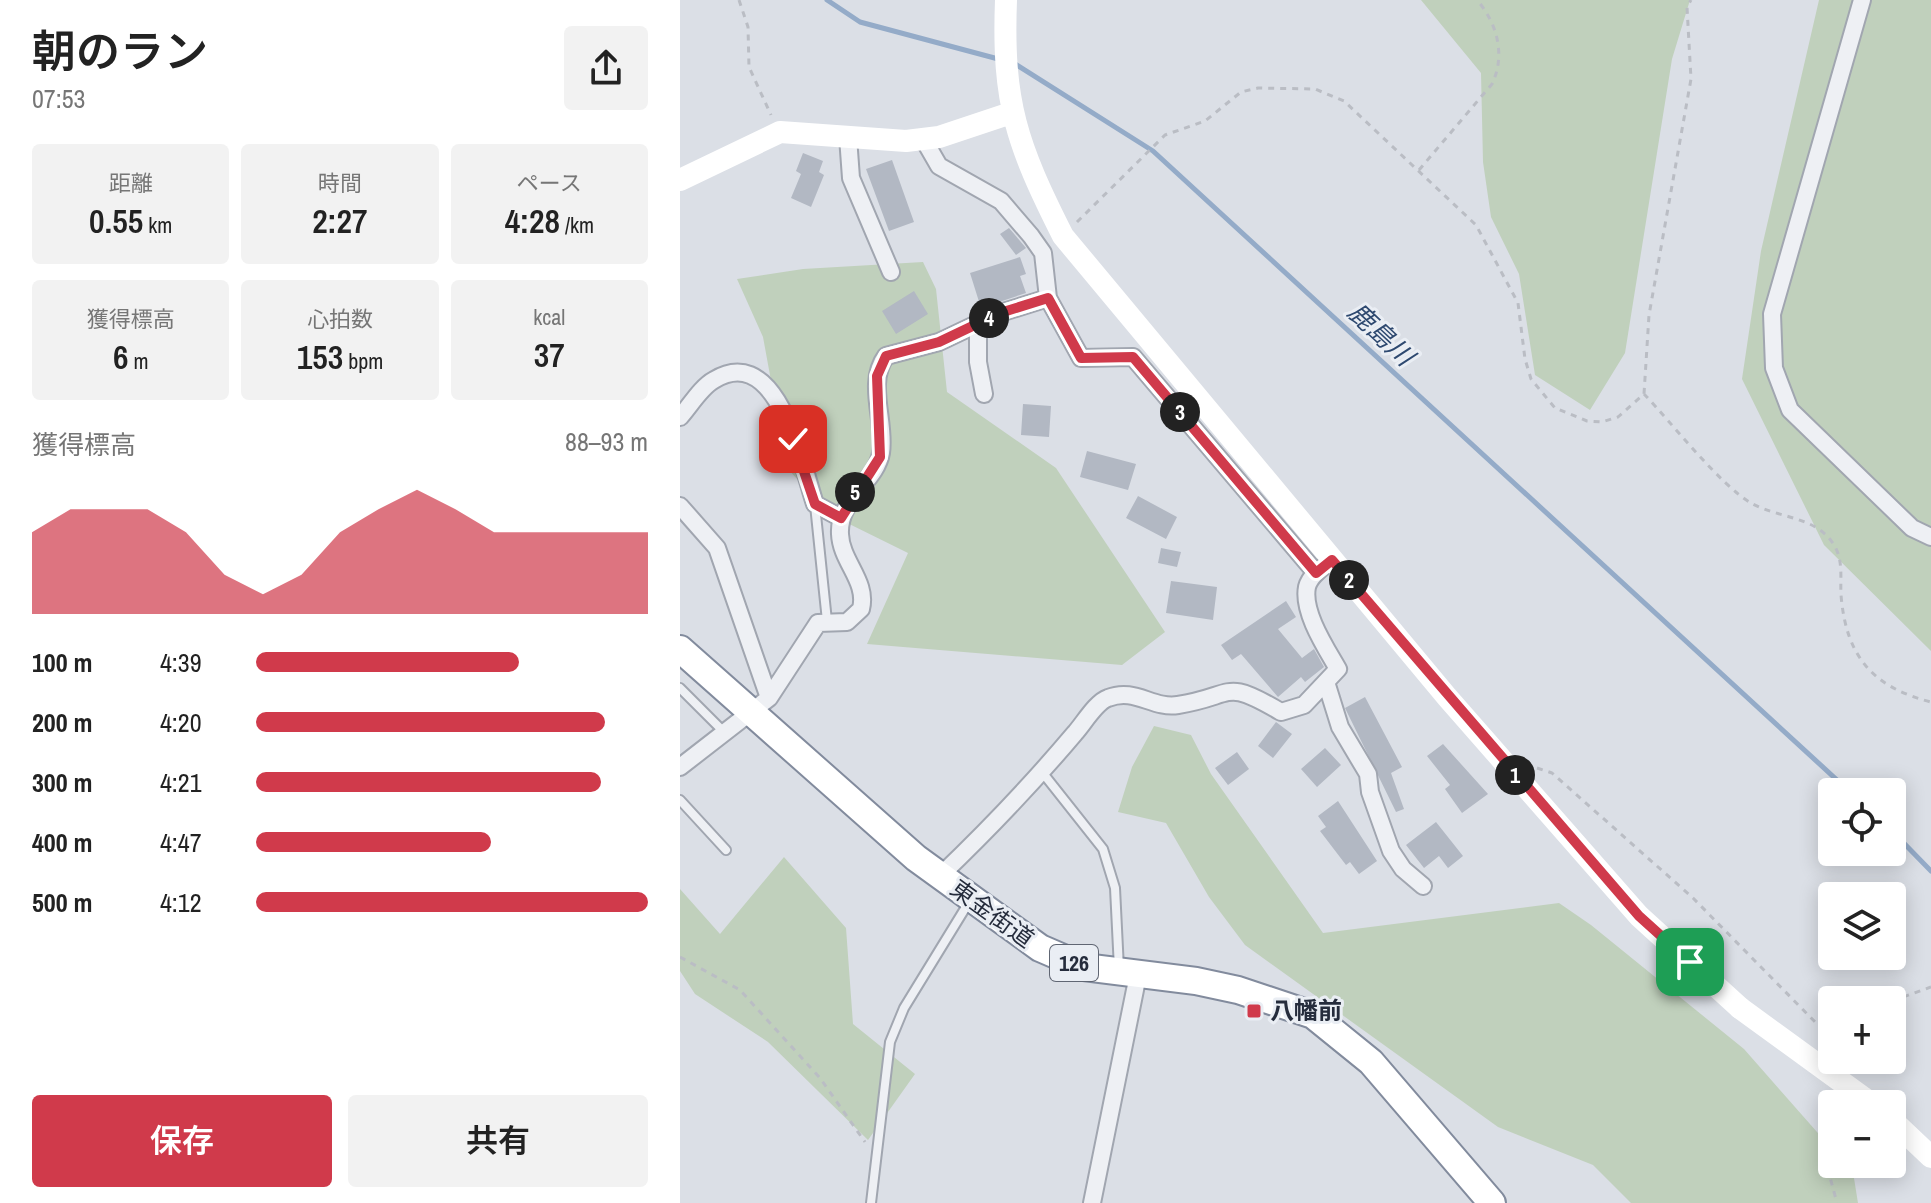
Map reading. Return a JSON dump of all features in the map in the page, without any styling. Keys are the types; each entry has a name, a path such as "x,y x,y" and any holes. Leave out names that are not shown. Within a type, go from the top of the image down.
{"highway":[{"name":"東金街道","path":"680,649 759,705 940,876 1040,948 1084,967 1238,990 1313,1015 1371,1062 1492,1203"}],"main road":[{"path":"1006,0 1006,78 1011,113 1030,170 1063,236 1324,566 1510,768 1639,916 1740,1008 1853,1090"},
{"path":"680,180 780,132 924,140 1011,113"},
{"path":"1906,1133 1931,1157"}],"street":[{"path":"1862,0 1772,314 1774,368 1790,410 1912,528 1931,537"},
{"path":"848,137 851,178 891,272"},
{"path":"924,140 939,166 1001,201 1043,253 1048,298 1081,358 1133,357 1324,566 1307,587 1309,608 1338,669 1304,705 1281,712 1249,693 1229,689 1178,705 1159,705 1135,693 1106,698 1013,806 940,876"},
{"path":"1043,253 1063,236"},
{"path":"680,767 759,705 783,681 809,633 818,623 847,622 855,618 863,598 841,549 841,518 880,457 877,376 886,356 939,342 978,323 1048,298"},
{"path":"978,323 978,362 984,394"},
{"path":"680,417 713,380 746,372 756,377 781,405 815,504 841,518"},
{"path":"680,506 717,548 759,705"},
{"path":"1326,682 1340,727 1368,774 1373,805 1391,851 1403,869 1423,886"},
{"path":"1092,1203 1128,974"}],"lane":[{"path":"815,504 827,621"},
{"path":"680,688 724,732"},
{"path":"1042,772 1103,849 1115,888 1128,974"},
{"path":"680,800 726,850"},
{"path":"871,1203 890,1042 904,1008 971,899"}],"path":[{"path":"739,0 748,27 749,67 755,87 780,132"},
{"path":"1418,171 1492,84 1498,72 1496,32 1490,14 1477,0"},
{"path":"1063,236 1143,153 1165,135 1205,121 1241,92 1258,88 1315,89 1344,101 1476,225 1518,303 1531,379 1555,408 1587,421 1602,422 1618,417 1644,394 1649,315 1691,79 1687,7 1691,0"},
{"path":"1644,394 1750,503 1812,524 1830,538 1838,551 1845,622 1853,646 1882,685 1931,702"},
{"path":"1510,768 1535,768 1552,773 1693,898 1818,1025"},
{"path":"680,957 740,990 820,1078 875,1155"},
{"path":"1906,996 1931,987"},
{"path":"1830,1178 1837,1203"}],"green space":[{"path":"1421,0 1690,0 1672,59 1625,353 1590,410 1535,375 1519,274 1491,217 1483,162 1481,73"},
{"path":"1819,0 1931,0 1931,651 1824,545 1742,379 1761,251"},
{"path":"923,262 936,289 947,392 1056,468 1165,632 1122,665 867,644 908,553 829,514 787,468 763,337 737,279 803,269"},
{"path":"1154,726 1191,735 1211,774 1323,933 1559,903 1591,925 1744,1049 1818,1133 1818,1178 1854,1178 1858,1203 1631,1203 1593,1165 1498,1127 1245,945 1209,897 1166,823 1118,812 1132,767"},
{"path":"784,857 846,928 853,1024 915,1074 868,1140 768,1042 695,994 680,971 680,889 720,934"}],"building":[{"path":"803,153 823,161 819,172 824,175 811,207 791,198 801,174 796,171"},
{"path":"892,160 914,222 889,231 866,169"},
{"path":"1009,228 1026,248 1016,255 1000,234"},
{"path":"1020,257 1026,274 1020,276 1026,293 981,308 970,273"},
{"path":"914,291 928,314 896,334 882,311"},
{"path":"1023,404 1051,406 1049,437 1021,435"},
{"path":"1087,451 1136,464 1128,490 1080,477"},
{"path":"1138,496 1177,517 1166,539 1126,518"},
{"path":"1161,548 1181,552 1177,567 1158,563"},
{"path":"1171,581 1217,587 1213,620 1166,613"},
{"path":"1286,601 1296,617 1278,629 1302,658 1314,649 1324,667 1305,682 1301,677 1278,697 1241,654 1232,660 1221,645"},
{"path":"1365,697 1402,767 1391,773 1404,809 1396,812 1345,708"},
{"path":"1276,722 1292,734 1273,758 1258,746"},
{"path":"1443,744 1488,794 1462,813 1445,789 1450,785 1427,756"},
{"path":"1325,748 1341,765 1317,787 1301,769"},
{"path":"1237,752 1249,769 1228,785 1215,768"},
{"path":"1338,801 1377,861 1359,874 1350,862 1346,865 1320,831 1326,827 1318,816"},
{"path":"1436,822 1463,856 1448,868 1439,856 1424,868 1406,845"}],"waterway":[{"name":"鹿島川","path":"827,0 860,22 1002,60"},
{"name":"鹿島川","path":"1012,62 1153,151 1835,778"},
{"name":"鹿島川","path":"1906,845 1931,871"}],"place":[{"name":"八幡前","path":"1254,1011"}],"route":[{"path":"793,439 815,504 841,518 880,457 882,438 877,376 886,356 939,342 1000,313 1048,298 1066,336 1081,358 1133,357 1316,573 1332,560 1639,916 1690,962"}]}
